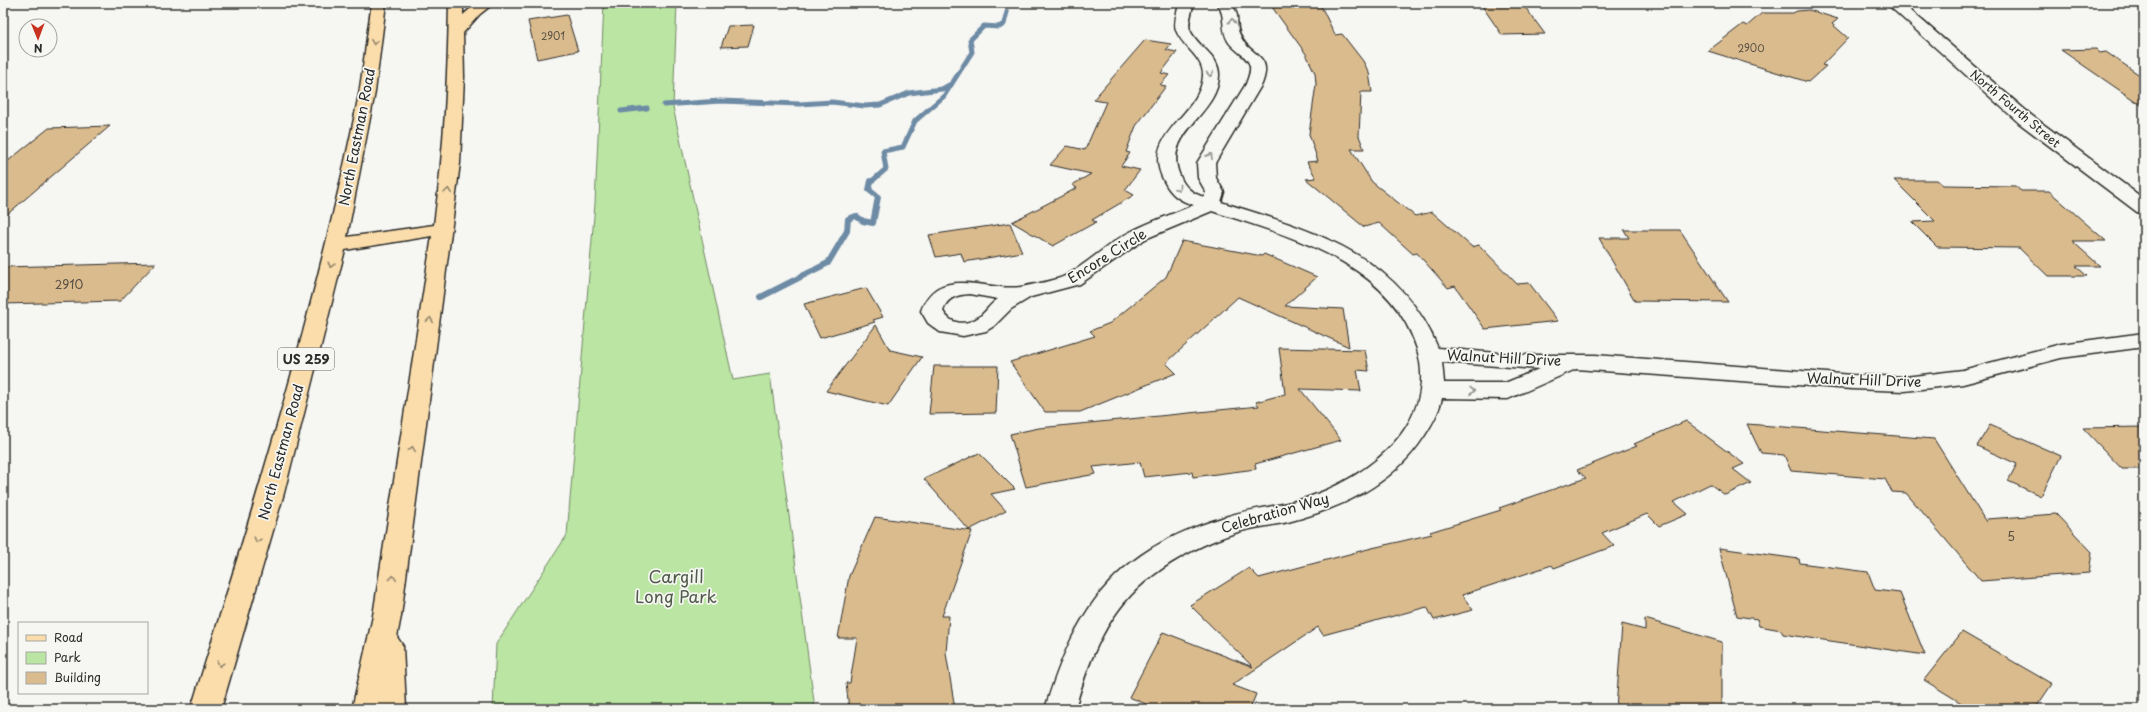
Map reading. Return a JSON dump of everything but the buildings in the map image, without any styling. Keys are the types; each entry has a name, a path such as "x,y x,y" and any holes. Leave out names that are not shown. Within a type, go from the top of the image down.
{"main road":[{"name":"North Eastman Road","path":"206,709 271,493 336,245 367,92 380,3"},
{"path":"367,709 387,616 443,229 451,163 456,3"},
{"path":"456,32 475,10 487,3"},
{"path":"336,245 443,229"},
{"path":"387,616 391,709"}],"street":[{"name":"Celebration Way","path":"1060,709 1077,653 1088,633 1112,598 1137,572 1167,551 1198,536 1233,524 1287,513 1318,503 1350,490 1372,477 1392,461 1417,429 1431,401 1433,390 1433,373 1429,354 1420,329 1409,312 1386,285 1366,268 1344,253 1307,235 1186,197 1170,177 1167,166 1167,153 1172,137 1219,106 1258,72 1258,64 1221,49 1190,40 1183,29 1182,23 1186,3"},
{"name":"Celebration Way","path":"1219,106 1207,92 1211,79 1209,66 1231,33 1232,14 1224,3"},
{"name":"North Fourth Street","path":"1893,3 2029,123 2144,208"},
{"name":"Celebration Way","path":"1211,205 1215,192 1206,178 1206,163 1219,106"},
{"name":"Encore Circle","path":"1024,293 1073,280 1138,235 1211,205"},
{"name":"Walnut Hill Drive","path":"1429,354 1521,362 1579,362 1852,382 1906,384 1963,377 2090,346 2144,340"},
{"name":"Walnut Hill Drive","path":"1433,390 1508,390 1579,362"}],"green space":[{"name":"Cargill Long Park","path":"604,3 677,3 673,107 733,380 770,374 815,709 493,709 496,644 567,535 595,204"}],"waterway":[{"path":"871,182 886,169 883,151 903,147 915,121 944,96 972,52 970,40 984,26 999,27 1004,24 1007,12"},
{"path":"664,105 720,101 800,104 832,102 865,106 880,105 909,93 942,89 951,84"},
{"path":"621,111 647,108"},
{"path":"761,297 828,263 847,231 848,219 856,216 863,221 873,223 878,197 869,190 871,181"}]}
